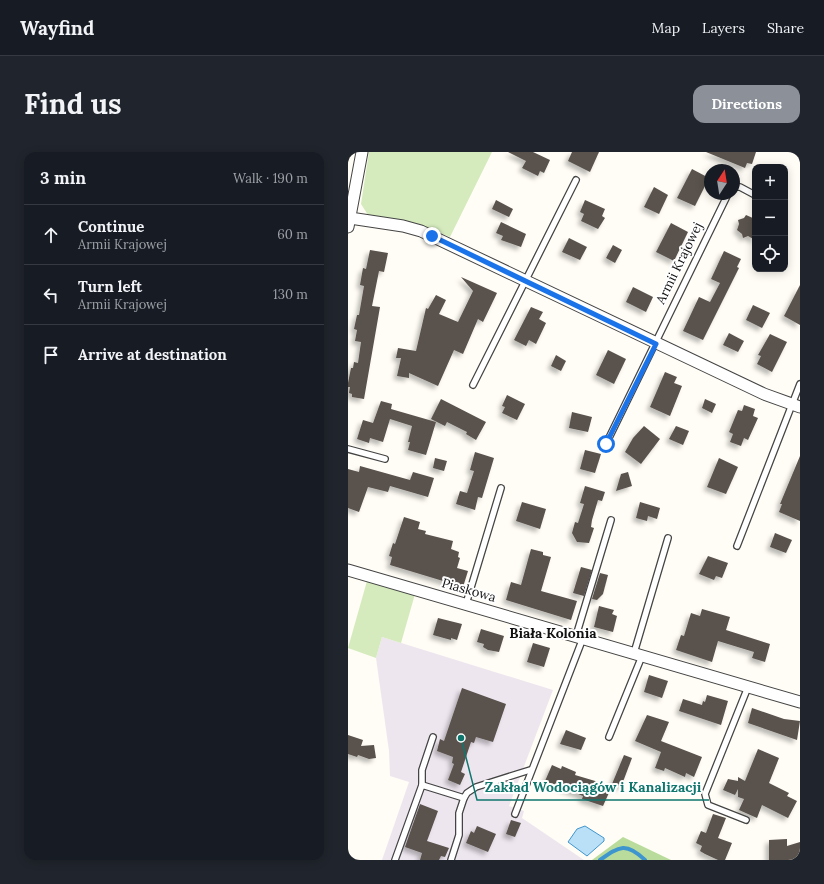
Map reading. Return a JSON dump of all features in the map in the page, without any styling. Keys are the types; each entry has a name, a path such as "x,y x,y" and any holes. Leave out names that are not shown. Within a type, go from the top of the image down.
{"street":[{"path":"362,152 349,222 403,226 421,231 656,344 764,394 796,406"},
{"name":"Piaskowa","path":"348,570 800,702"}],"lane":[{"path":"473,385 576,180"},
{"path":"740,187 752,193"},
{"name":"Armii Krajowej","path":"606,444 725,200"},
{"path":"737,546 796,406 800,384"},
{"path":"348,449 385,459"},
{"path":"466,604 501,488"},
{"path":"515,814 580,637 611,520"},
{"path":"609,737 638,654 668,538"},
{"path":"746,820 708,805 705,794 748,687"},
{"path":"395,860 422,785 422,770 433,736"},
{"path":"451,860 459,835 458,817 464,798 476,787 530,770"},
{"path":"422,785 464,798"}],"shaded area":[{"path":"382,637 553,690 509,806 524,811 522,818 584,860 382,860 409,782 390,776 389,751 376,658"}],"green space":[{"path":"369,152 492,152 450,237 409,223 368,215 361,204"},
{"path":"367,581 415,594 401,643 382,637 376,658 348,648"},
{"path":"623,837 671,860 592,860"}],"water":[{"path":"585,826 604,838 604,841 587,856 568,842 577,829"}],"building":[{"path":"508,152 533,152 550,160 544,173 540,171 538,176 522,168 526,161"},
{"path":"572,152 599,152 590,172 568,161"},
{"path":"706,152 756,152 752,164 747,163 745,168 740,166 740,164 735,164"},
{"path":"692,169 704,175 704,188 695,206 677,198"},
{"path":"654,187 668,195 659,214 644,207"},
{"path":"496,200 513,209 509,217 492,209"},
{"path":"585,200 605,209 602,216 605,218 598,229 581,221 584,214 580,212"},
{"path":"746,215 752,218 752,238 748,236 743,238 742,234 737,230 739,224 738,220 744,218"},
{"path":"501,222 526,234 521,247 501,240 503,236 496,233"},
{"path":"671,223 688,232 674,261 656,252"},
{"path":"569,238 587,247 580,260 562,252"},
{"path":"613,245 622,250 615,263 606,258"},
{"path":"370,250 388,253 384,272 379,271 372,306 380,307 364,399 352,397 352,394 349,393 350,387 348,387 348,383 351,368 353,368 354,362 358,363 361,342 355,341 357,330 354,329 357,315 359,315 364,286 360,285 363,268 366,269"},
{"path":"724,251 741,259 737,267 739,268 703,340 683,331 699,297 710,302 720,283 711,279"},
{"path":"461,277 497,293 483,322 478,319 463,354 454,350 438,386 409,373 409,378 397,376 401,358 396,358 398,348 416,351 426,308 428,309 436,295 446,300 439,314 458,322 473,291"},
{"path":"800,285 800,325 784,316"},
{"path":"633,287 653,297 646,312 626,302"},
{"path":"753,305 770,313 762,328 746,320"},
{"path":"531,307 543,312 539,319 546,323 536,344 529,340 526,346 514,340"},
{"path":"729,333 744,341 738,352 723,345"},
{"path":"770,334 787,342 772,372 757,364 761,356 758,355"},
{"path":"608,350 626,359 614,384 596,375"},
{"path":"556,355 566,361 561,371 551,366"},
{"path":"665,372 677,377 674,383 682,386 670,416 650,407"},
{"path":"507,395 525,404 517,420 502,413 505,407 502,406"},
{"path":"441,399 486,422 476,440 466,434 467,432 447,422 445,426 431,419"},
{"path":"705,399 716,404 712,413 702,408"},
{"path":"381,401 392,404 391,409 436,422 426,455 408,450 410,442 408,442 412,426 390,419 383,442 370,438 369,443 357,439 363,420 373,423"},
{"path":"744,405 755,409 753,416 758,418 748,440 744,438 741,446 730,442 733,434 729,432 738,410 742,411"},
{"path":"572,412 592,417 588,432 569,428"},
{"path":"644,426 660,439 641,464 625,452 633,438"},
{"path":"676,426 689,431 683,445 669,439"},
{"path":"585,450 601,454 595,473 580,469"},
{"path":"475,452 494,458 482,498 478,497 475,510 456,504 460,491 467,493 474,471 470,470"},
{"path":"800,456 800,521 779,512 782,504 780,504"},
{"path":"435,458 447,461 444,471 433,468"},
{"path":"719,458 738,467 726,494 707,487"},
{"path":"360,466 410,480 413,472 434,478 428,497 390,486 388,492 368,487 359,512 348,508 348,469 359,472"},
{"path":"628,472 632,486 616,491 621,474"},
{"path":"585,486 605,492 602,501 598,500 591,527 594,528 589,543 577,542 572,533 575,522 578,523 584,504 580,503"},
{"path":"522,502 546,509 540,529 516,521"},
{"path":"640,502 660,508 657,519 648,516 647,521 636,518"},
{"path":"404,517 420,522 418,529 426,531 425,534 453,541 451,549 459,552 458,557 460,558 457,568 468,571 463,587 390,565 392,557 389,556 393,543 395,544"},
{"path":"775,533 792,540 786,553 770,547"},
{"path":"531,549 543,552 543,555 551,557 541,591 577,601 571,620 506,600 511,582 521,585"},
{"path":"708,556 728,563 722,578 716,576 714,580 699,574"},
{"path":"581,567 592,570 584,596 573,593"},
{"path":"600,573 608,575 603,594 597,600 592,599"},
{"path":"599,606 614,610 612,614 617,616 613,632 594,627"},
{"path":"702,609 730,617 726,630 770,644 765,662 752,658 754,652 718,641 712,662 676,650 681,635 684,636 691,613 700,616"},
{"path":"438,618 462,624 457,640 451,638 451,640 433,635"},
{"path":"481,629 504,636 499,652 488,650 483,647 484,644 477,642"},
{"path":"533,643 550,648 544,667 527,662"},
{"path":"649,675 668,681 662,698 644,692"},
{"path":"462,688 506,704 493,742 476,737 474,743 471,742 461,772 465,774 460,785 448,780 454,764 452,763 453,757 437,751 440,739 444,741"},
{"path":"707,695 728,701 721,725 679,711 683,699 702,705 703,701 705,702"},
{"path":"752,708 784,719 800,721 797,740 748,723"},
{"path":"647,715 669,722 661,741 702,757 694,777 686,773 685,777 665,768 664,771 655,768 661,752 635,741"},
{"path":"566,730 586,738 581,750 560,744"},
{"path":"348,735 363,740 361,746 374,745 376,758 369,759 358,755 357,757 348,754"},
{"path":"758,749 779,758 769,783 789,793 787,796 797,801 788,818 762,805 757,818 739,810 744,799 738,797 738,789 735,795 723,790 728,779 738,781 738,777 745,781"},
{"path":"624,755 632,758 621,787 612,784"},
{"path":"552,765 561,769 562,766 576,772 575,775 612,786 603,806 582,799 583,796 545,781"},
{"path":"420,804 438,811 427,841 449,848 445,857 441,856 439,860 420,860 422,853 405,847"},
{"path":"713,814 726,818 718,838 732,843 725,860 718,860 705,854 700,851 702,846 696,843 701,831 706,833"},
{"path":"511,820 521,823 515,837 506,834"},
{"path":"477,826 496,834 488,852 466,843 471,831 474,833"},
{"path":"787,839 787,846 800,842 800,860 769,860 769,840"}],"waterway":[{"path":"600,860 618,849 623,848 633,850 645,860"}],"place":[{"name":"Zakład Wodociągów i Kanalizacji","path":"461,738"}],"district":[{"name":"Biała Kolonia","path":"553,633"}],"route":[{"path":"432,236 656,344 606,444"}]}
